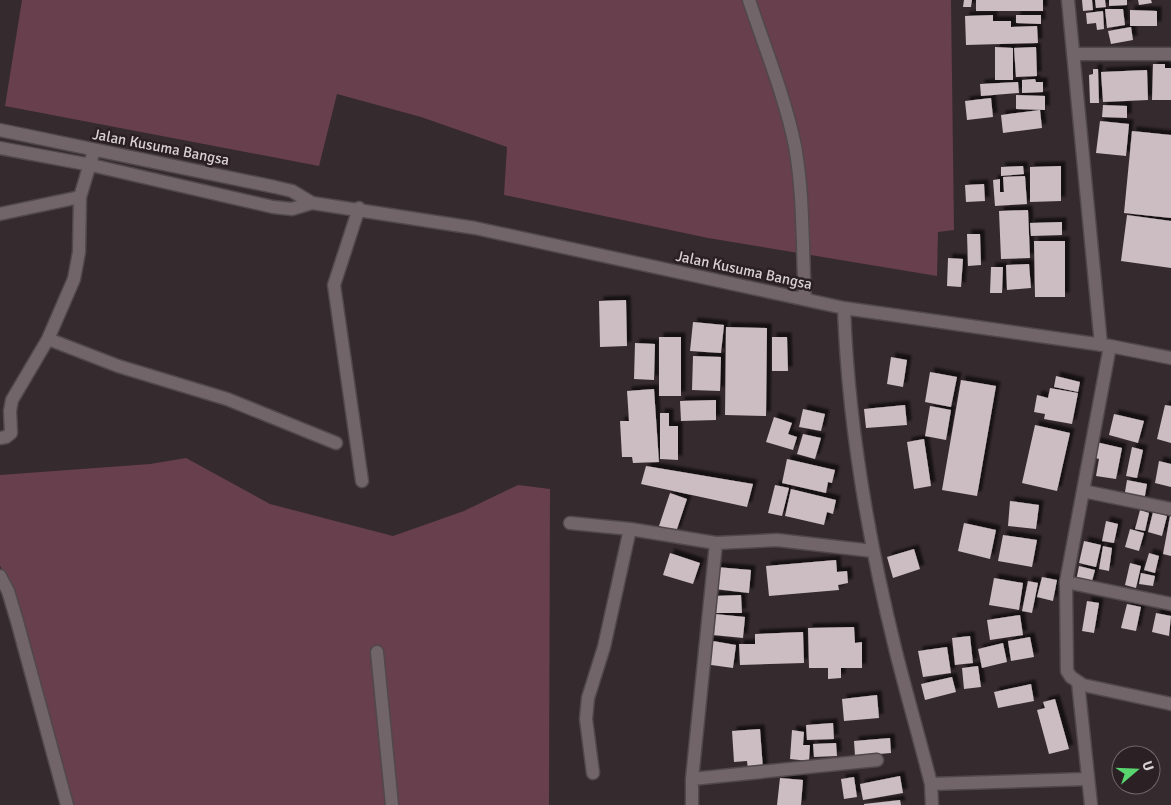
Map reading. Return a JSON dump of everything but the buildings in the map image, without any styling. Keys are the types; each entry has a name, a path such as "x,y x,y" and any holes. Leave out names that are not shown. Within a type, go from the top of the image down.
{"street":[{"path":"750,0 795,146 805,299"},
{"path":"1068,0 1105,346 1083,491 1066,582 1067,671 1078,682 1095,688 1171,704"},
{"path":"1073,54 1171,54"},
{"name":"Jalan Kusuma Bangsa","path":"0,130 275,187 292,191 312,203"},
{"name":"Jalan Kusuma Bangsa","path":"0,148 91,165 273,207 292,209 312,203 359,208 475,228 844,308 1105,346 1171,358"},
{"path":"0,438 6,437 11,433 10,411 12,400 48,339 74,279 79,252 80,197 94,150"},
{"path":"0,214 80,197"},
{"path":"359,208 334,285 362,481"},
{"path":"844,308 851,407 865,510 896,654 931,784 932,805"},
{"path":"48,339 118,366 227,399 336,443"},
{"path":"1083,491 1171,509"},
{"path":"570,523 716,543 777,540 873,551"},
{"path":"593,773 586,707 604,647 630,530"},
{"path":"692,805 692,779 716,543"},
{"path":"0,576 8,591 17,621 67,805"},
{"path":"1066,582 1171,604"},
{"path":"377,652 392,805"},
{"path":"1078,682 1091,805"},
{"path":"692,779 877,760"},
{"path":"931,784 1087,779"}],"shaded area":[{"path":"22,0 951,0 954,230 938,232 937,276 708,238 504,195 507,147 421,117 337,94 319,166 5,106"},
{"path":"186,458 270,504 393,536 464,511 518,485 550,489 549,805 73,805 15,590 0,566 0,475 150,464"}]}
